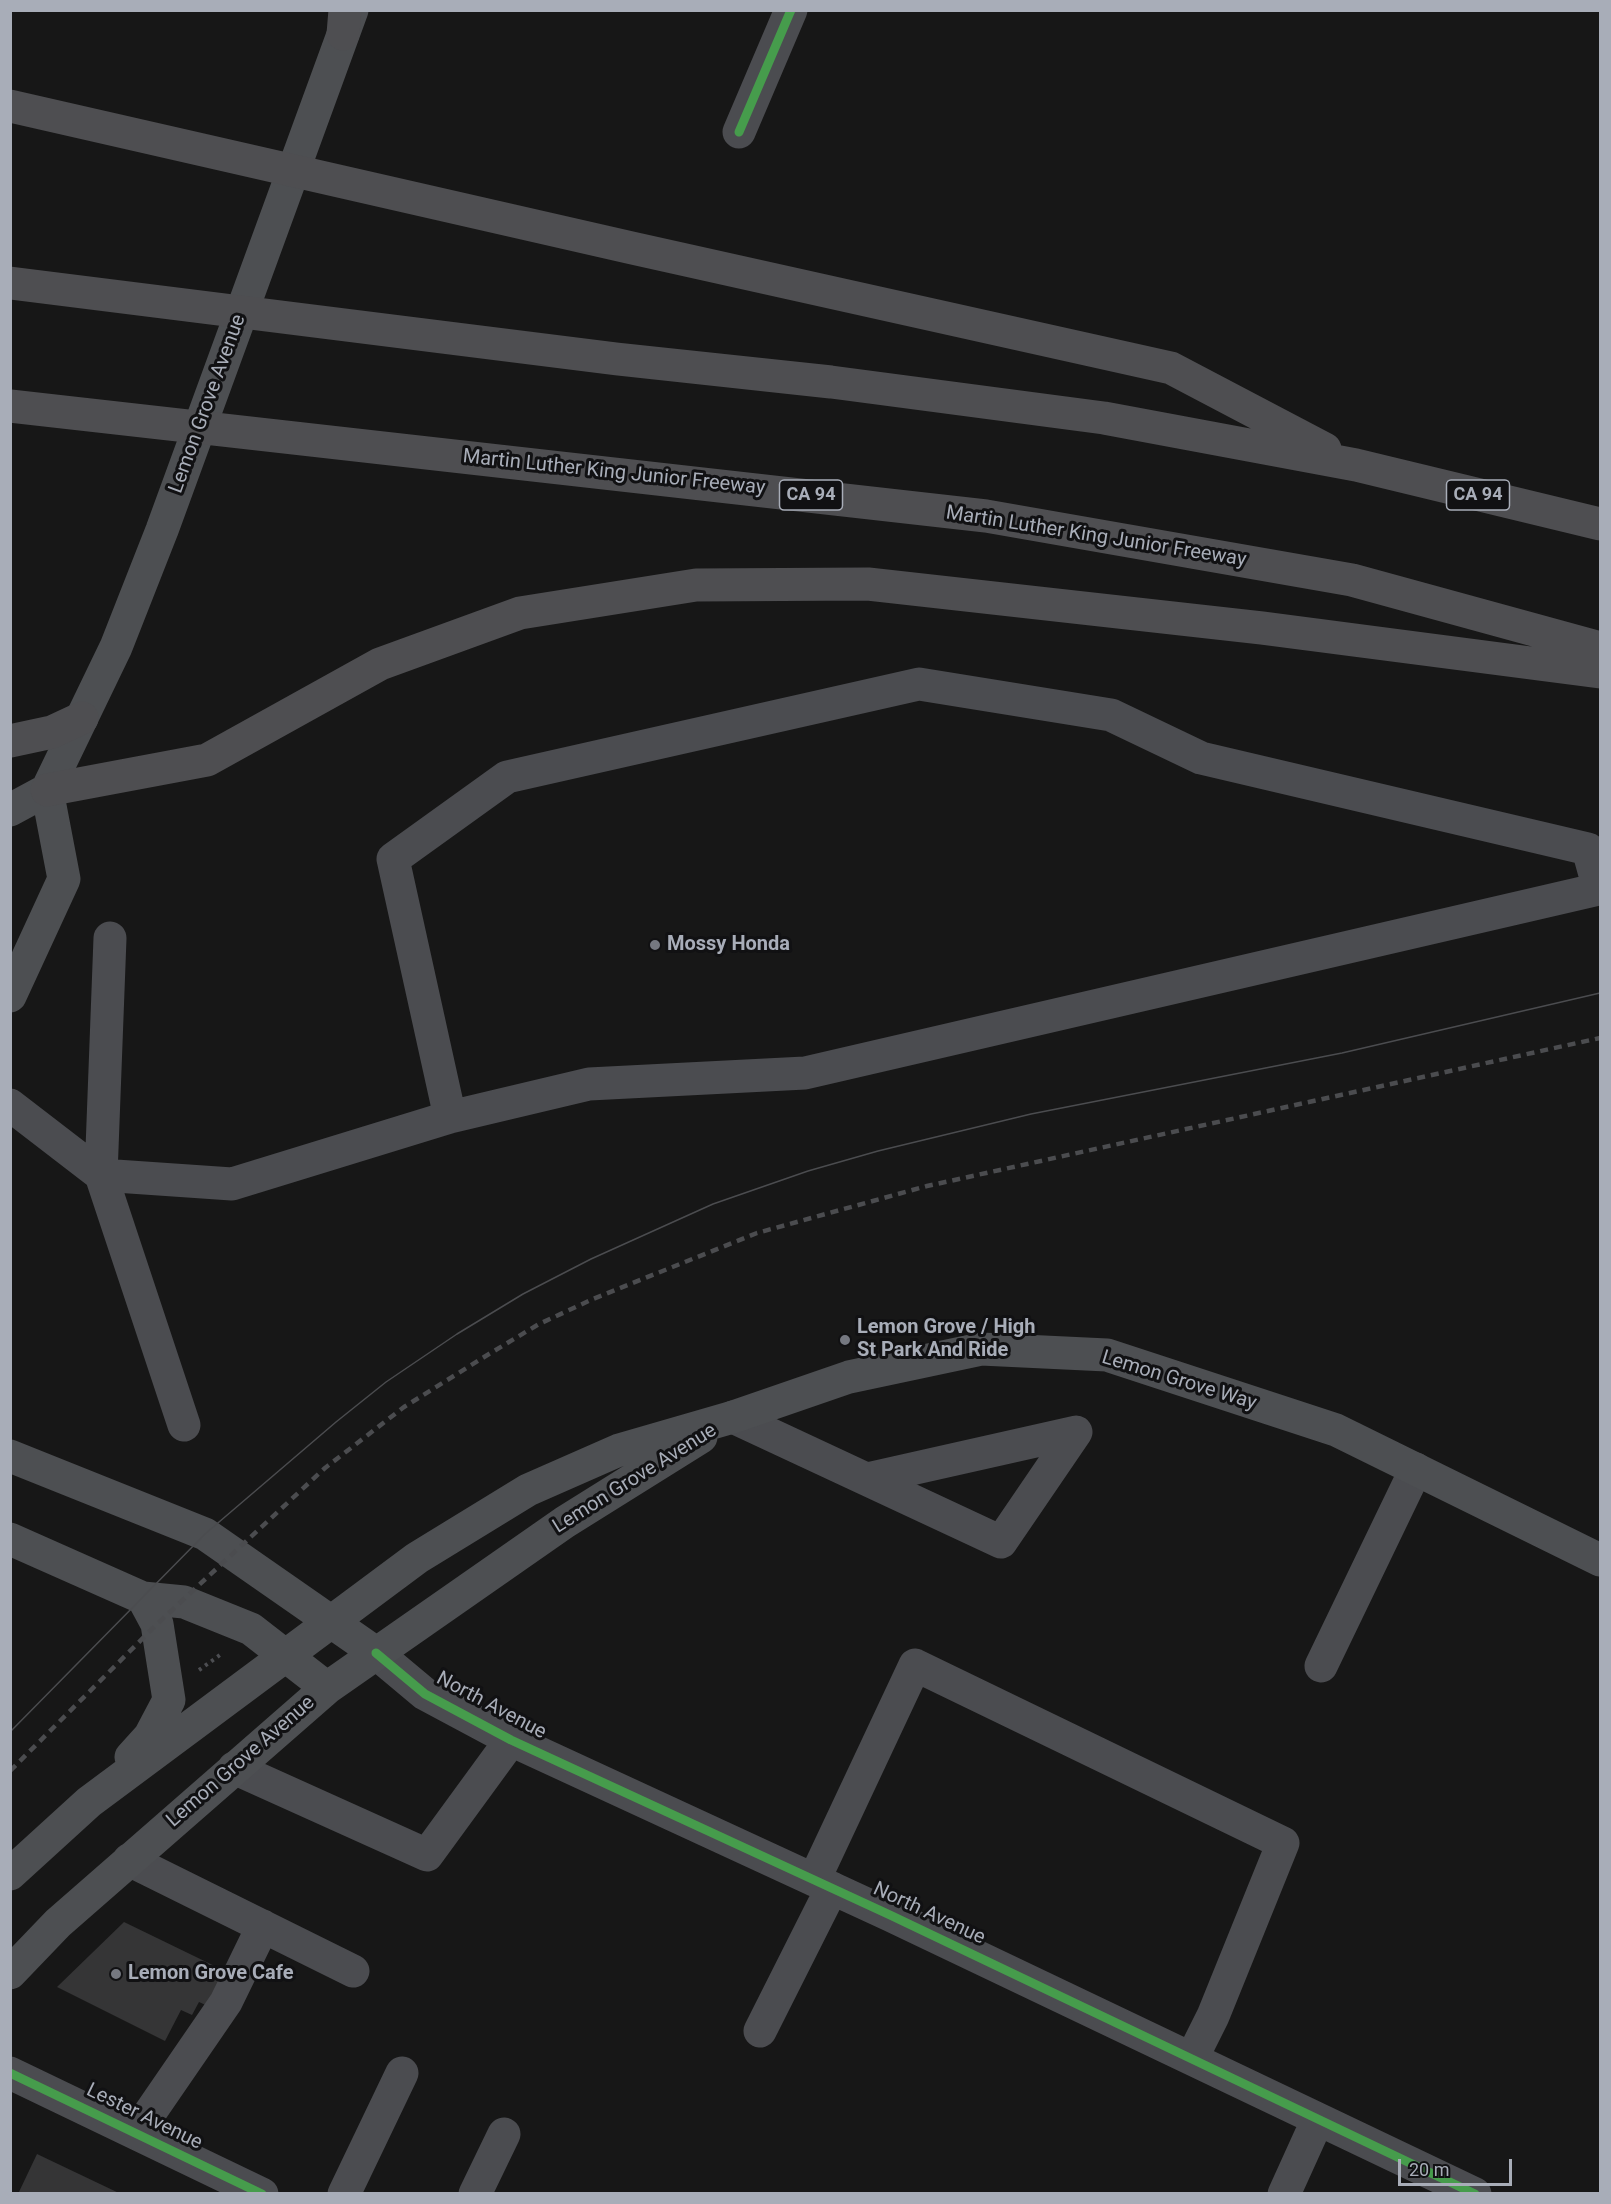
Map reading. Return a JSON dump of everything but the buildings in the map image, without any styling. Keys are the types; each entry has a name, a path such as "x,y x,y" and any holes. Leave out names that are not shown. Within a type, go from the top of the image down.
{"highway":[{"path":"10,106 1172,368 1356,465"},
{"name":"CA 94","path":"10,283 617,359 831,382 1104,418 1356,465 1600,524"},
{"name":"Martin Luther King Junior Freeway","path":"10,406 986,516 1352,580 1600,648"},
{"path":"47,790 207,760 380,664 519,613 696,585 868,584 1262,628 1600,672"},
{"path":"10,741 52,732 82,718"}],"main road":[{"name":"Lemon Grove Avenue","path":"47,790 116,647 162,530 346,18"},
{"path":"10,810 47,790 64,879 10,996"},
{"name":"Lemon Grove Way","path":"733,1417 849,1377 981,1349 1107,1355 1336,1430 1600,1560"},
{"name":"Lemon Grove Avenue","path":"10,1874 89,1802 417,1558 528,1490 619,1450 733,1417"},
{"name":"Lemon Grove Avenue","path":"10,1973 58,1923 327,1688 565,1522 733,1417"},
{"name":"North Avenue","path":"10,1456 206,1534 376,1653"},
{"path":"10,1539 143,1598 184,1602 251,1629 327,1688"},
{"path":"89,1802 150,1736 169,1700 157,1624 143,1598"}],"street":[{"path":"739,132 791,10"},
{"path":"10,1105 101,1174 232,1184 450,1118 588,1084 805,1073 1599,889 1588,849 1202,758 1111,715 919,684 507,777 393,859 450,1118"},
{"path":"110,938 101,1174 184,1425"},
{"path":"733,1417 1001,1542 1076,1432 867,1479"},
{"path":"1321,1666 1416,1469"},
{"name":"North Avenue","path":"376,1653 425,1694 511,1740 823,1884 1475,2193"},
{"path":"760,2031 915,1665 1282,1843 1213,2016 1192,2058"},
{"path":"234,1768 427,1855 511,1740"},
{"path":"129,1860 353,1971"},
{"path":"136,2133 226,2002 263,1926"},
{"name":"Lester Avenue","path":"10,2073 262,2193"},
{"path":"344,2193 402,2073"},
{"path":"1284,2193 1318,2119"},
{"path":"475,2193 504,2134"}],"tram line":[{"path":"10,1732 205,1534 336,1422 386,1382 457,1334 523,1294 591,1259 713,1204 808,1171 878,1151 1031,1114 1342,1053 1600,993"}],"railway":[{"path":"10,1771 157,1624 325,1468 404,1407 539,1324 593,1299 757,1233 927,1186 1600,1038"}],"cycle path":[{"path":"739,132 791,10"},
{"path":"376,1653 425,1694 511,1740 890,1915 1475,2194"},
{"path":"10,2073 262,2194"}],"place":[{"name":"Mossy Honda","path":"655,945"},
{"name":"Lemon Grove / High St Park And Ride","path":"845,1340"},
{"name":"Lemon Grove Cafe","path":"116,1974"}]}
